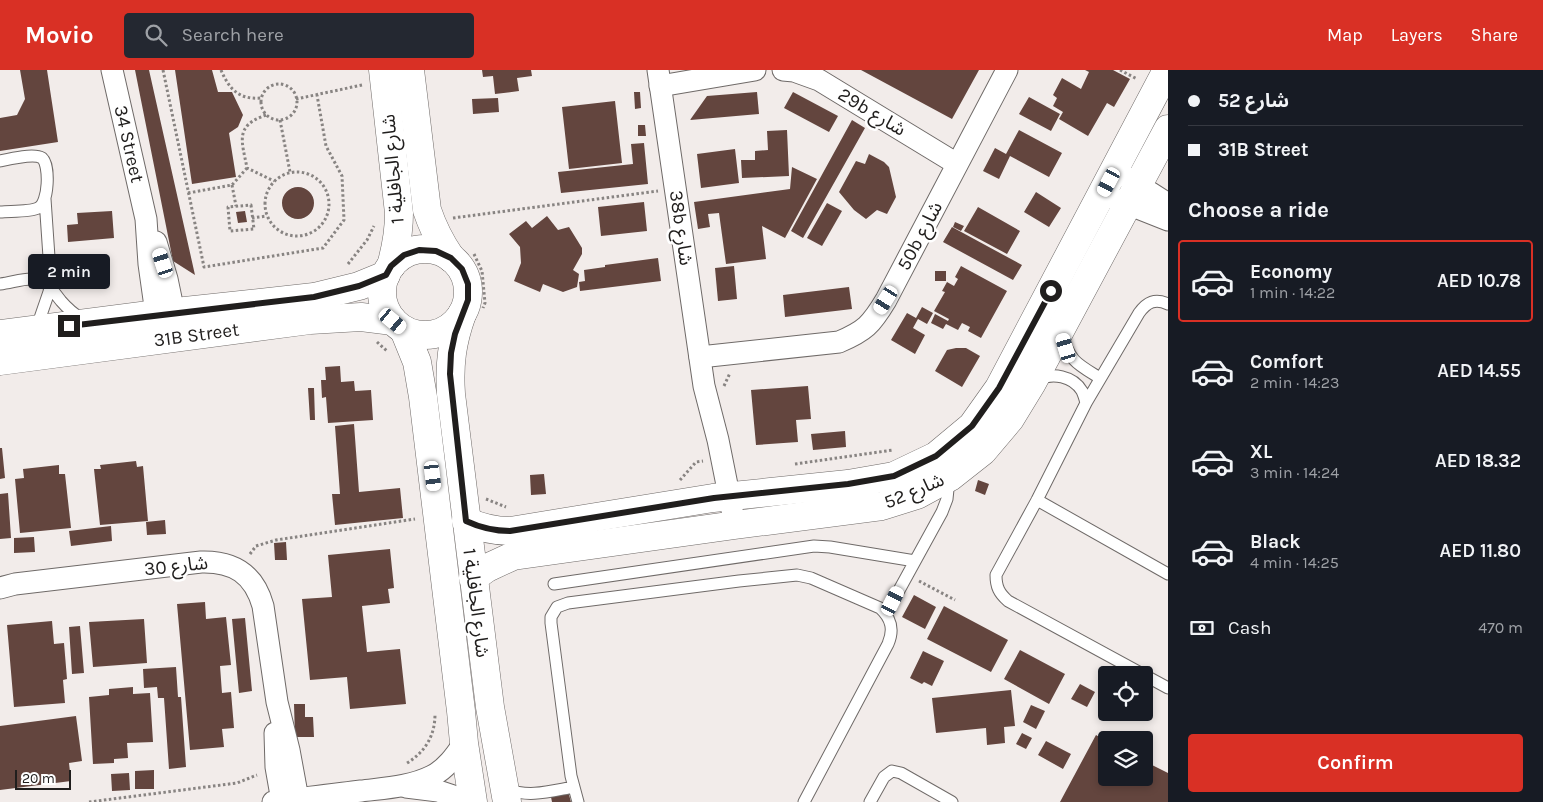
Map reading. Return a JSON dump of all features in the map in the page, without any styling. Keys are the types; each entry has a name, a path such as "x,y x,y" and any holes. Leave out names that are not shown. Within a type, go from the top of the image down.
{"street":[{"name":"34 Street","path":"112,70 146,219 163,263 167,326"},
{"name":"شارع الجافلية 1","path":"410,70 427,210 432,227 440,243 451,258"},
{"path":"658,78 754,70"},
{"name":"29b شارع","path":"783,70 794,71 818,80 957,164"},
{"name":"50b شارع","path":"700,357 838,342 858,334 875,319 1007,70"},
{"name":"شارع 52","path":"466,521 480,528 510,531 721,498 848,484 894,476 936,456 972,426 999,388 1109,182 1154,72"},
{"name":"شارع الجافلية 1","path":"384,75 399,213 398,240 388,271"},
{"name":"38b شارع","path":"658,78 704,386 718,440 721,498 726,526"},
{"name":"شارع 52","path":"473,578 487,568 512,556 882,506 917,495 950,477 983,451 1010,419 1032,383 1168,129"},
{"path":"1109,182 1133,194 1168,220"},
{"path":"1133,194 1168,204"},
{"path":"419,250 436,251 451,258 462,269 468,284 468,300 462,314 451,327 437,334 420,335 399,325 386,311 383,299 382,286 388,271 404,255 419,250"},
{"name":"31B Street","path":"0,361 337,292 359,286 388,271"},
{"name":"شارع الجافلية 1","path":"462,314 451,353 450,374 473,578 490,707 505,792"},
{"name":"31B Street","path":"0,334 87,323 167,326 361,317 399,325"},
{"name":"شارع الجافلية 1","path":"399,325 417,362 421,379 472,802"},
{"name":"شارع 30","path":"0,588 25,583 215,561 230,564 242,572 252,581 259,593 263,606 277,702 289,750 284,801"},
{"name":"شارع 30","path":"277,702 275,734 276,767 284,801"},
{"path":"284,801 420,782 434,775 445,766 456,756 464,744"},
{"path":"398,786 438,792 472,802"}],"lane":[{"path":"0,160 35,156 42,158 46,164 51,286 40,318 32,330"},
{"path":"0,212 39,208 46,199"},
{"path":"0,284 30,279 42,280 51,286 61,301 73,313 87,323"},
{"path":"1168,304 1161,301 1152,301 1144,306 1086,403 1037,500 996,575 996,585 1000,594 1008,601 1168,688"},
{"path":"1060,328 1066,348 1072,359 1100,378"},
{"path":"1032,383 1044,376 1056,375 1071,380 1081,390 1086,403"},
{"path":"886,614 942,512 947,499 950,477"},
{"path":"1037,500 1168,574"},
{"path":"554,584 814,546 915,561"},
{"path":"578,802 571,776 551,623 551,617 557,607 739,581 797,575 811,578 880,608 890,621 892,629 888,644 804,802"},
{"path":"870,802 887,773 897,771 952,802"},
{"path":"505,792 507,789 517,793 541,797 574,787"}],"path":[{"path":"162,70 204,267 323,248 344,220 342,176 326,146 317,95"},
{"path":"221,70 227,83 237,94 250,99 261,98"},
{"path":"1139,80 1154,72"},
{"path":"296,99 317,95 384,75"},
{"path":"275,85 284,85 292,91 296,99 295,109 289,117 280,120 273,119 266,115 261,107 261,98 266,89 275,85"},
{"path":"247,168 242,144 242,133 248,124 266,115"},
{"path":"280,120 290,172"},
{"path":"188,193 232,185 247,168"},
{"path":"247,168 274,181"},
{"path":"290,172 308,173 323,184 330,201 326,219 314,232 296,236 278,230 267,216 265,198 274,181 290,172"},
{"path":"232,185 236,206"},
{"path":"448,218 675,189"},
{"path":"251,205 252,218 254,229 230,231 228,207 251,205"},
{"path":"252,218 267,216"},
{"path":"337,292 336,276 353,259 379,219"},
{"path":"372,339 387,350 391,358"},
{"path":"790,465 898,449"},
{"path":"242,572 248,556 256,546 276,540 437,515"},
{"path":"907,575 955,600"},
{"path":"402,765 417,757 431,739 435,714"},
{"path":"89,802 237,783 276,767"}],"building":[{"path":"20,70 47,70 58,142 0,151 0,118 17,115 25,99"},
{"path":"135,70 149,70 195,275 173,261"},
{"path":"175,70 212,70 218,92 232,92 243,115 238,127 229,133 236,177 192,184"},
{"path":"482,70 531,70 532,76 517,78 519,91 495,94 493,76 483,77"},
{"path":"861,70 979,70 952,119"},
{"path":"1085,70 1113,70 1130,79 1114,107 1107,103 1088,136 1059,119 1063,112 1053,106 1057,98 1053,95 1062,78 1081,89 1089,72"},
{"path":"634,92 640,92 641,108 635,109"},
{"path":"757,92 759,114 690,120 707,96"},
{"path":"793,92 838,116 829,132 784,108"},
{"path":"1029,97 1060,114 1051,131 1019,114"},
{"path":"498,98 499,112 473,114 472,99"},
{"path":"615,101 622,163 569,169 562,107"},
{"path":"852,120 865,128 803,238 791,231"},
{"path":"638,125 645,125 646,136 638,136"},
{"path":"787,130 789,176 742,178 741,160 755,160 755,151 768,150 767,131"},
{"path":"1019,130 1062,153 1049,177 1010,156 999,179 983,171 995,148 1006,154"},
{"path":"644,143 648,184 561,193 558,172 633,164 631,144"},
{"path":"735,149 739,183 701,188 697,154"},
{"path":"869,154 889,167 896,197 887,214 877,210 866,219 854,210 839,192 856,161 865,164"},
{"path":"792,167 817,179 785,238 762,226 766,259 726,264 719,213 708,214 710,227 698,229 694,202 790,189"},
{"path":"298,187 310,191 314,203 310,215 298,219 286,215 282,203 286,191"},
{"path":"1036,192 1061,208 1049,227 1024,212"},
{"path":"644,202 647,231 601,236 598,207"},
{"path":"827,203 842,211 822,246 807,238"},
{"path":"978,207 1020,231 1007,254 964,231"},
{"path":"112,211 114,238 68,242 67,225 78,224 77,213"},
{"path":"245,211 247,222 238,223 236,212"},
{"path":"547,216 558,230 569,227 582,248 582,254 573,270 579,274 577,287 563,292 543,284 540,292 514,281 521,263 520,247 509,234 526,221 532,228"},
{"path":"955,222 964,226 961,231 953,227"},
{"path":"952,227 1022,265 1013,280 943,242"},
{"path":"658,258 661,281 580,291 579,282 585,281 584,270 605,267 605,265"},
{"path":"734,266 737,299 718,301 715,268"},
{"path":"961,266 1007,291 981,338 968,331 970,327 962,323 958,330 946,324 943,329 931,323 935,314 948,321 949,319 934,311 945,292 942,291 947,282 954,286 958,279 955,277"},
{"path":"935,271 946,271 946,281 935,281"},
{"path":"849,287 852,309 785,317 783,295"},
{"path":"922,307 933,313 927,324 918,319 913,328 925,335 915,354 891,340 907,313 916,318"},
{"path":"966,348 980,356 962,387 935,371 947,350"},
{"path":"340,366 341,382 354,381 355,391 371,390 373,420 328,423 326,397 322,398 321,380 326,380 325,367"},
{"path":"808,386 811,419 796,420 798,442 756,445 751,390"},
{"path":"308,388 314,388 315,420 310,420"},
{"path":"354,424 359,492 400,488 403,518 335,525 332,494 340,494 335,426"},
{"path":"845,431 846,447 813,450 811,434"},
{"path":"0,448 2,448 5,478 0,479"},
{"path":"136,461 137,467 143,466 148,521 100,525 94,469 101,469 100,465"},
{"path":"59,465 59,474 65,474 71,528 20,533 15,479 24,478 23,469"},
{"path":"544,474 546,494 531,495 530,475"},
{"path":"978,480 989,484 985,495 975,491"},
{"path":"8,493 11,538 0,539 0,494"},
{"path":"165,520 166,534 147,535 146,522"},
{"path":"111,526 112,541 71,546 69,531"},
{"path":"34,537 35,552 14,553 14,538"},
{"path":"286,542 287,560 275,560 274,543"},
{"path":"390,549 394,588 388,589 390,603 362,606 367,652 400,649 406,704 350,709 347,677 310,680 302,599 332,597 328,555"},
{"path":"914,595 936,607 925,629 902,617"},
{"path":"205,602 206,619 226,617 231,665 220,666 222,693 231,692 234,728 222,729 224,747 190,750 177,604"},
{"path":"944,606 1008,640 991,672 927,639"},
{"path":"245,618 252,691 239,693 232,619"},
{"path":"144,619 147,663 93,667 89,622"},
{"path":"52,621 54,644 64,643 67,679 63,680 65,703 14,707 7,625"},
{"path":"80,626 84,673 72,674 69,627"},
{"path":"1020,650 1065,674 1049,704 1004,679"},
{"path":"923,651 944,661 932,686 924,682 922,684 910,678"},
{"path":"176,667 178,697 181,697 186,767 169,769 164,698 158,698 157,687 144,688 143,669"},
{"path":"1080,684 1095,692 1087,707 1071,699"},
{"path":"133,687 133,694 150,693 153,742 127,743 128,758 114,759 114,763 93,764 89,697 109,695 109,689"},
{"path":"1011,690 1015,726 1004,727 1005,743 987,745 986,728 936,733 932,698"},
{"path":"294,704 305,704 305,717 313,717 314,737 295,737"},
{"path":"1031,705 1045,711 1036,729 1023,722"},
{"path":"76,716 82,761 69,763 71,781 0,790 0,726"},
{"path":"1022,733 1032,738 1026,749 1016,744"},
{"path":"1096,735 1098,736 1098,786 1153,786 1153,766 1168,773 1168,802 1060,802"},
{"path":"1046,741 1071,754 1063,769 1038,755"},
{"path":"154,770 154,789 135,789 135,771"},
{"path":"129,773 130,790 112,791 111,774"},
{"path":"568,791 571,802 552,802 551,797"}],"route":[{"path":"69,326 156,314 314,297 359,286 386,275 391,266 404,255 419,250 436,251 451,258 462,269 468,284 468,300 455,334 451,353 450,374 466,521 480,528 510,531 714,498 848,484 894,476 936,456 972,426 999,388 1051,291"}]}
